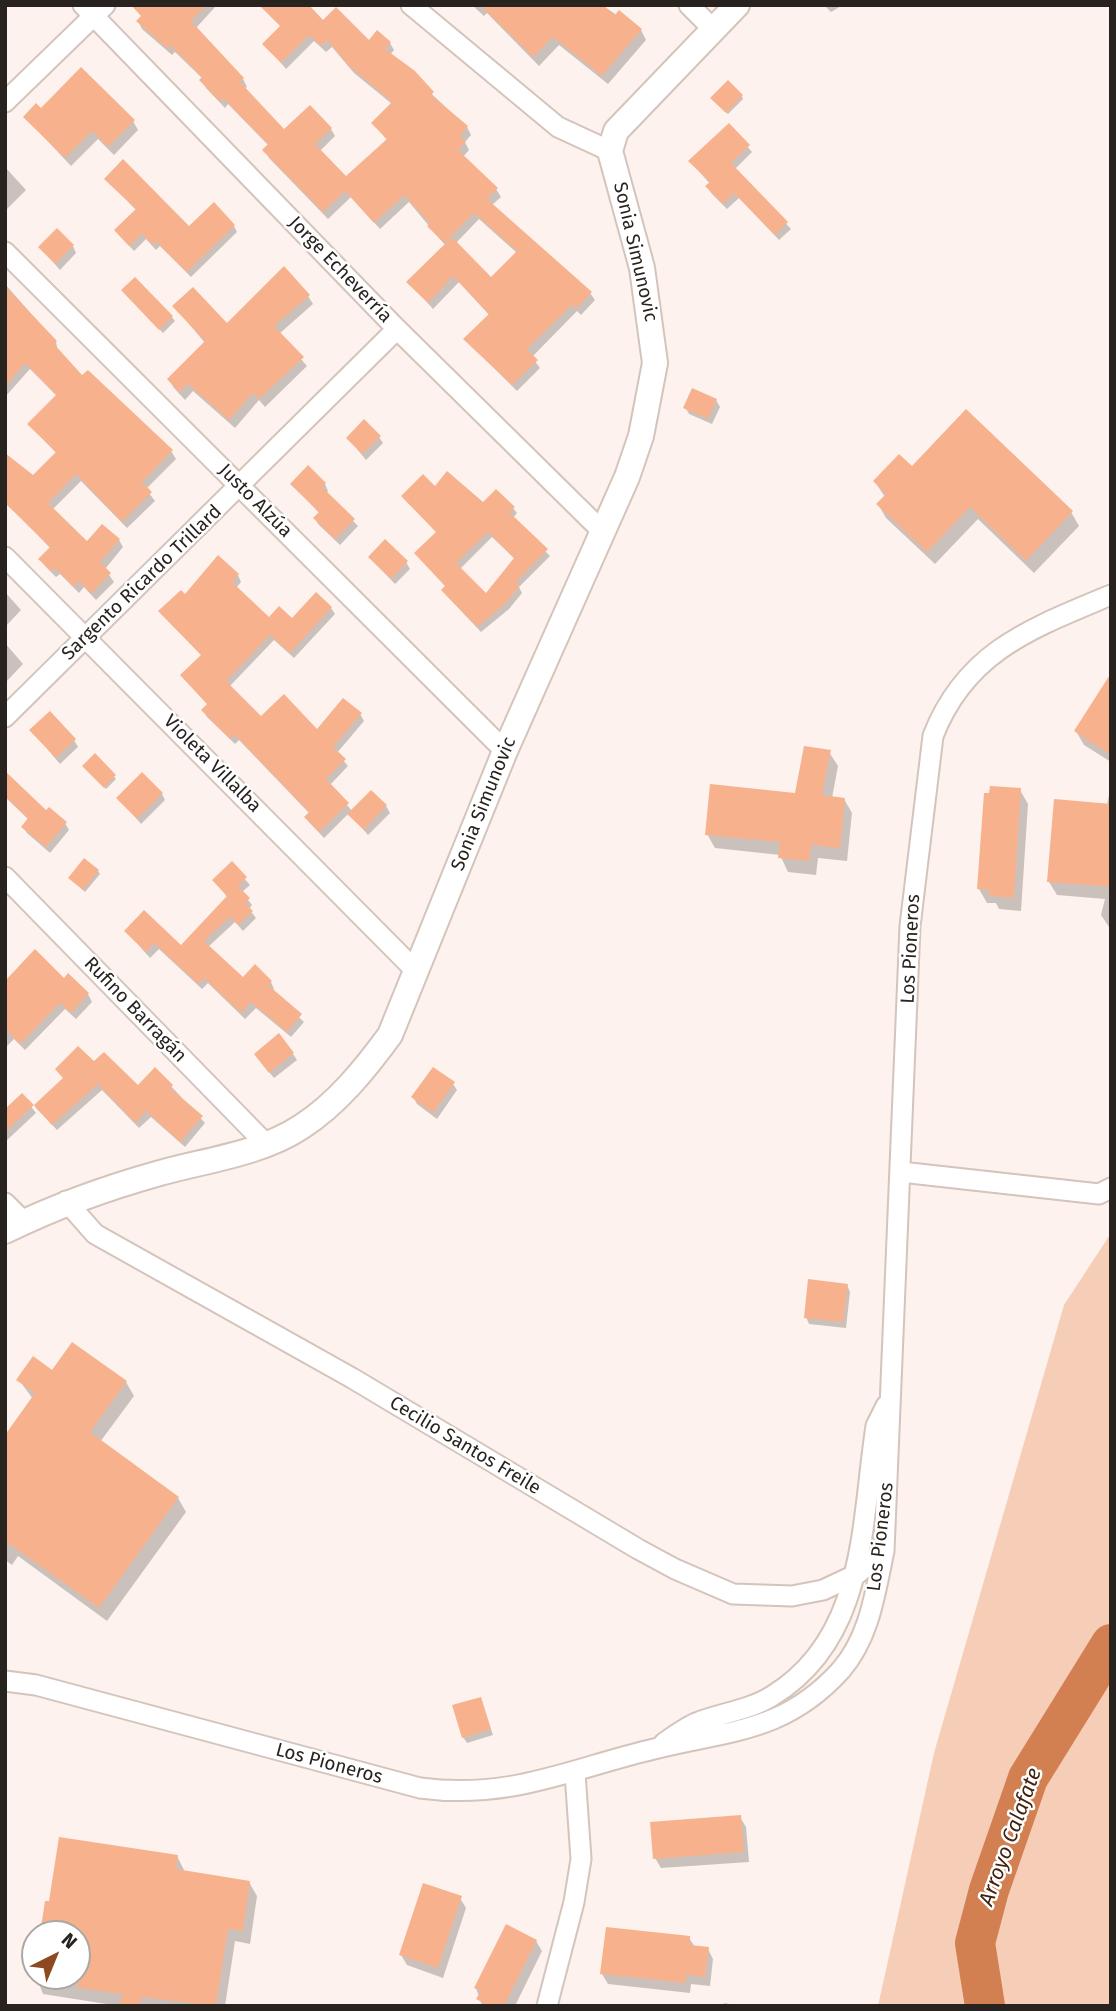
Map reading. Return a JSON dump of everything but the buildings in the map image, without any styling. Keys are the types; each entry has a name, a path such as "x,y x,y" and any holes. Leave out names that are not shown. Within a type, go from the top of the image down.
{"street":[{"path":"411,5 558,127 610,151 616,131 737,5"},
{"path":"689,5 713,29"},
{"path":"5,102 94,9"},
{"name":"Jorge Echeverría","path":"94,9 397,329 602,531"},
{"name":"Sonia Simunovic","path":"14,1226 66,1201 265,1143 298,1129 323,1112 366,1068 390,1035 505,751 641,436 655,363 642,268 610,151"},
{"name":"Justo Alzúa","path":"5,252 505,751"},
{"name":"Sargento Ricardo Trillard","path":"5,717 241,487 397,329"},
{"name":"Violeta Villalba","path":"5,557 417,972"},
{"name":"Los Pioneros","path":"5,1681 36,1685 420,1788 452,1793 485,1791 575,1773 654,1749 721,1737 798,1708 841,1670 862,1637 872,1612 884,1551 910,926 933,736 943,709 955,691 995,652 1025,633 1111,595"},
{"name":"Rufino Barragán","path":"5,877 265,1143"},
{"path":"901,1172 1099,1194 1111,1188"},
{"name":"Cecilio Santos Freile","path":"66,1201 95,1234 352,1378 675,1569 733,1594 792,1596 823,1590 857,1574 884,1551"},
{"path":"5,1203 14,1226"},
{"name":"Los Pioneros","path":"654,1749 694,1724 770,1697 813,1663 830,1640 857,1574 876,1426 889,1399"},
{"path":"547,2006 575,1902 581,1859 575,1773"}],"shaded area":[{"path":"1111,1233 1111,2006 878,2006 934,1753 1064,1305"}],"waterway":[{"name":"Arroyo Calafate","path":"985,2006 975,1943 989,1890 1028,1778 1111,1644"}]}
